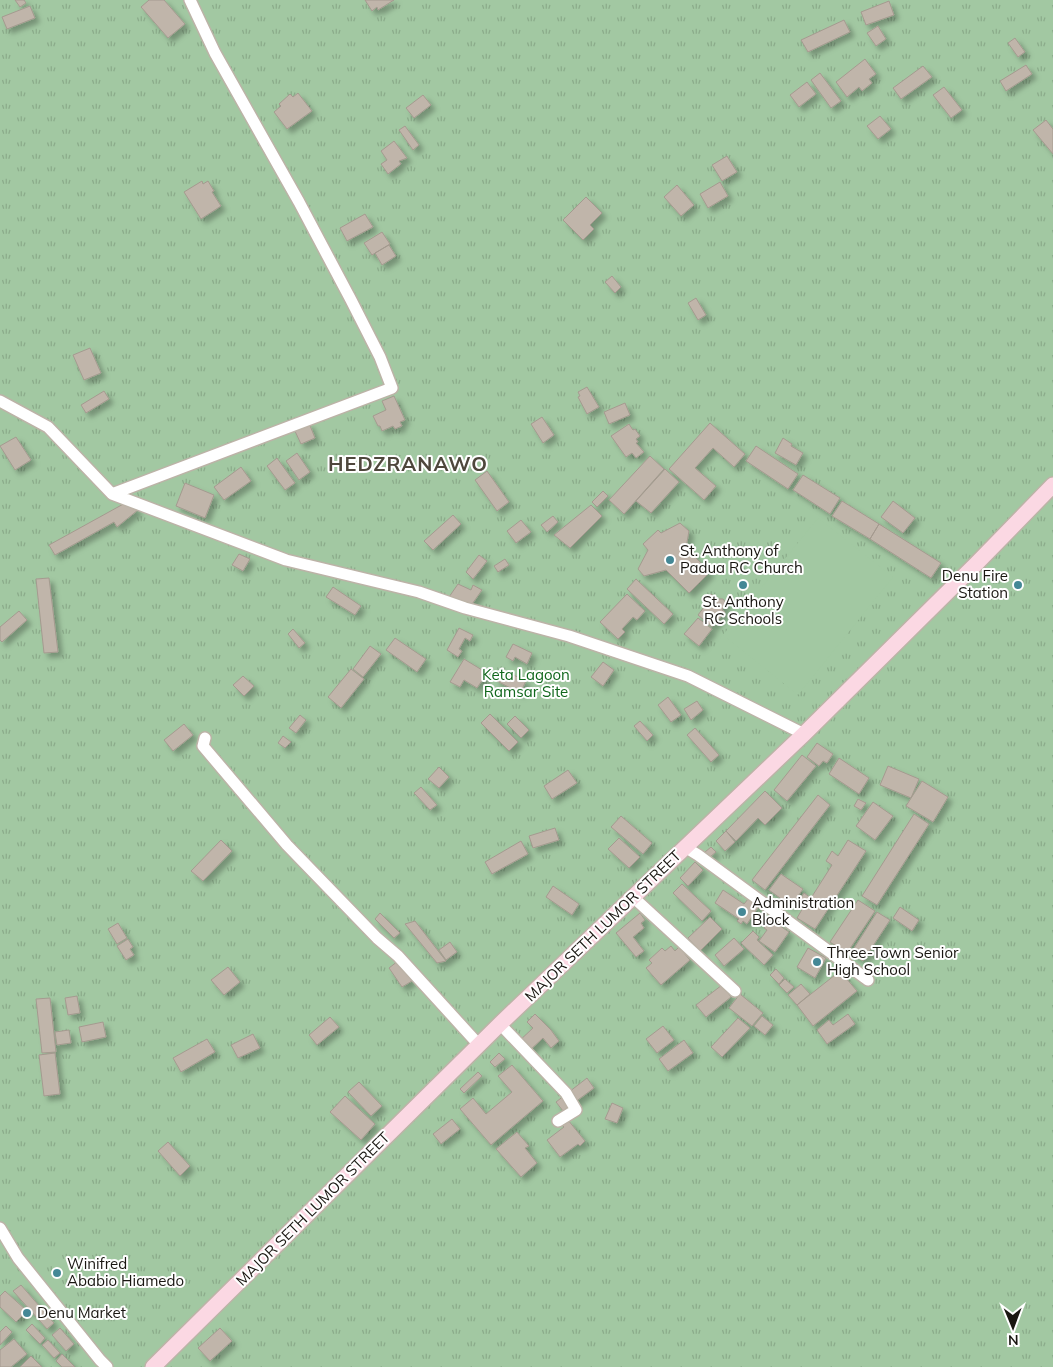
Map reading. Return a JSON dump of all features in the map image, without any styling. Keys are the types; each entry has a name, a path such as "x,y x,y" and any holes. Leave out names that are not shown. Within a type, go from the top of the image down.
{"main road":[{"name":"MAJOR SETH LUMOR STREET","path":"153,1367 500,1024 804,734 1053,485"}],"street":[{"path":"112,494 392,388 380,357 355,308 299,202 215,52 190,0"},
{"path":"0,401 48,427 112,494 286,560 419,592 465,608 569,636 688,676 804,734"},
{"path":"205,738 203,746 287,845 377,938 398,956 479,1046"},
{"path":"685,847 868,980"},
{"path":"633,897 735,991"},
{"path":"500,1024 566,1094 576,1110 558,1121"},
{"path":"2,1235 18,1258 107,1367"}],"green space":[{"name":"Keta Lagoon Ramsar Site","path":"0,0 1053,0 1053,1367 0,1367"},
{"path":"818,518 893,577 798,695 723,635"}],"building":[{"path":"15,0 24,0 26,3 20,7"},
{"path":"149,0 164,0 185,24 168,38 141,7"},
{"path":"365,0 394,0 378,10 377,7 372,11"},
{"path":"889,1 894,15 866,25 861,12"},
{"path":"30,6 35,18 7,29 2,17"},
{"path":"844,20 850,32 808,52 801,40"},
{"path":"878,26 886,39 876,46 867,33"},
{"path":"1015,38 1025,52 1018,57 1008,43"},
{"path":"865,59 876,74 869,79 872,83 862,91 859,87 847,97 836,82"},
{"path":"1026,65 1032,74 1006,91 1000,81"},
{"path":"923,66 932,77 901,99 893,88"},
{"path":"820,73 841,101 831,108 811,80"},
{"path":"807,82 816,94 799,107 790,95"},
{"path":"944,87 962,110 951,118 933,95"},
{"path":"298,93 312,111 287,129 274,112 281,106 279,104 290,94 293,97"},
{"path":"423,95 431,105 414,118 406,108"},
{"path":"880,116 891,129 878,139 867,126"},
{"path":"1046,120 1053,129 1053,154 1033,130"},
{"path":"405,126 419,145 413,150 399,130"},
{"path":"394,141 407,158 399,161 401,164 388,174 381,164 387,160 381,151"},
{"path":"727,156 737,172 722,181 712,165"},
{"path":"202,181 203,184 208,181 214,191 212,192 221,206 201,219 184,192"},
{"path":"720,182 728,196 708,208 700,194"},
{"path":"677,185 694,205 681,216 664,197"},
{"path":"586,197 602,213 590,225 594,229 583,240 563,220"},
{"path":"365,214 373,227 347,241 340,228"},
{"path":"382,232 390,244 372,255 364,243"},
{"path":"389,245 396,256 382,265 375,253"},
{"path":"612,276 621,287 615,293 605,282"},
{"path":"696,298 706,315 698,320 688,303"},
{"path":"90,348 101,373 84,380 73,355"},
{"path":"587,387 599,407 587,414 578,397 580,396 578,392"},
{"path":"104,391 109,399 86,413 81,405"},
{"path":"394,396 405,420 400,422 402,426 395,429 393,426 382,431 373,416 386,410 382,401"},
{"path":"625,403 630,415 609,424 604,412"},
{"path":"542,417 554,435 543,443 531,424"},
{"path":"309,423 315,438 301,444 294,429"},
{"path":"710,423 745,454 734,467 713,448 695,468 716,486 704,500 669,469"},
{"path":"629,424 640,436 636,439 638,442 636,443 644,452 636,458 632,453 626,457 611,436"},
{"path":"16,437 31,460 15,470 0,446"},
{"path":"783,438 792,444 791,446 803,453 796,465 775,453"},
{"path":"756,446 798,474 788,489 746,461"},
{"path":"297,453 310,472 299,480 286,461"},
{"path":"650,456 664,469 624,514 609,500"},
{"path":"277,458 295,483 285,490 267,466"},
{"path":"241,467 251,481 224,500 214,487"},
{"path":"665,469 679,482 651,513 636,501"},
{"path":"487,471 509,502 497,511 475,480"},
{"path":"803,475 840,498 830,514 793,490"},
{"path":"185,483 214,495 205,518 176,506"},
{"path":"603,491 608,496 597,507 592,502"},
{"path":"842,501 879,524 870,539 832,516"},
{"path":"893,501 915,518 903,533 881,517"},
{"path":"127,502 138,510 117,527 114,522 55,555 49,545"},
{"path":"591,505 602,516 570,548 554,535"},
{"path":"453,515 461,524 433,550 424,541"},
{"path":"553,516 558,522 547,532 541,525"},
{"path":"521,520 531,532 516,543 507,531"},
{"name":"St. Anthony of Padua RC Church","path":"680,523 689,531 686,548 710,572 689,593 666,570 644,576 638,569 648,550 643,544 658,530 661,533"},
{"path":"879,524 941,563 931,578 870,539"},
{"path":"239,554 250,559 243,571 232,565"},
{"path":"479,555 487,561 473,579 466,572"},
{"path":"505,559 509,565 498,572 494,566"},
{"path":"49,578 58,652 44,653 36,579"},
{"path":"636,579 673,614 664,624 627,589"},
{"path":"458,584 471,590 473,585 482,590 470,607 449,597"},
{"path":"333,587 361,606 355,615 326,597"},
{"path":"627,594 645,611 637,620 633,617 622,629 625,632 618,639 600,622"},
{"path":"711,594 717,599 723,599 726,603 722,610 725,612 712,627 698,615"},
{"path":"19,611 27,620 2,642 0,640 0,627"},
{"path":"698,618 712,629 699,646 684,634"},
{"path":"459,628 473,635 470,641 465,638 459,649 462,651 458,657 447,650"},
{"path":"293,629 305,643 299,648 288,634"},
{"path":"395,638 426,659 417,672 386,650"},
{"path":"513,644 532,653 527,664 515,657 513,661 506,657"},
{"path":"370,646 381,654 363,677 353,669"},
{"path":"464,659 487,673 477,688 464,680 460,687 450,682"},
{"path":"603,662 614,670 603,686 591,677"},
{"path":"351,669 364,679 341,708 328,697"},
{"path":"501,669 526,681 520,693 495,680"},
{"path":"243,676 254,686 244,696 233,685"},
{"path":"668,697 681,715 671,722 658,705"},
{"path":"697,701 703,710 691,720 684,709"},
{"path":"490,714 518,742 509,751 481,723"},
{"path":"300,715 306,720 296,733 289,728"},
{"path":"515,716 529,730 521,738 507,724"},
{"path":"640,721 653,735 647,741 634,726"},
{"path":"184,724 193,735 173,751 164,740"},
{"path":"695,728 719,755 711,762 687,735"},
{"path":"283,736 291,742 285,748 278,743"},
{"path":"817,743 833,754 827,763 823,761 819,766 807,757"},
{"path":"802,755 816,766 787,801 774,790"},
{"path":"839,758 869,778 859,794 829,774"},
{"path":"888,766 919,779 911,798 880,785"},
{"path":"439,767 449,777 439,788 428,779"},
{"path":"568,770 577,783 552,799 544,786"},
{"path":"922,781 948,797 933,822 906,806"},
{"path":"421,787 437,805 430,810 414,793"},
{"path":"765,791 782,808 765,825 758,818 736,841 726,831"},
{"path":"818,795 830,805 765,890 752,880"},
{"path":"858,799 866,803 861,810 854,806"},
{"path":"873,802 893,816 875,840 856,826"},
{"path":"914,814 929,824 877,905 862,896"},
{"path":"621,816 652,843 643,854 611,827"},
{"path":"555,828 559,840 533,848 529,836"},
{"path":"726,831 735,842 725,851 716,841"},
{"path":"619,838 640,857 629,868 608,849"},
{"path":"221,840 232,851 203,881 191,871"},
{"path":"848,840 866,851 815,929 797,918 804,906 798,902 804,893 811,898 832,865 826,861 832,851 838,856"},
{"path":"521,841 528,854 492,874 485,862"},
{"path":"711,847 716,852 710,857 705,852"},
{"path":"695,862 703,870 688,886 680,878"},
{"path":"781,874 803,889 791,906 769,890"},
{"path":"682,884 711,911 702,921 673,893"},
{"path":"553,886 579,904 572,915 546,897"},
{"name":"Administration Block","path":"723,890 744,904 748,899 759,906 747,924 743,921 741,924 737,921 739,919 715,903"},
{"path":"858,900 875,911 847,953 830,942"},
{"path":"900,907 919,920 912,931 893,918"},
{"path":"758,912 763,915 759,923 753,920"},
{"path":"877,912 890,920 863,961 851,953"},
{"path":"380,913 400,933 394,938 375,919"},
{"path":"640,913 645,920 641,923 644,928 633,937 644,951 636,957 616,933"},
{"path":"710,917 722,929 700,951 688,938"},
{"path":"770,919 789,932 775,952 759,941 767,930 764,928"},
{"path":"415,921 446,961 437,963 405,924"},
{"path":"118,923 127,938 117,944 108,929"},
{"path":"753,931 759,937 757,940 773,955 764,965 741,943"},
{"path":"734,938 744,949 724,966 715,955"},
{"path":"128,939 133,947 130,949 134,955 126,960 117,946"},
{"path":"450,942 457,952 446,960 439,950"},
{"path":"671,946 675,951 679,947 690,960 661,985 646,968 652,963 649,960 662,948 665,951"},
{"path":"808,948 826,958 815,978 797,967"},
{"path":"398,961 412,981 402,987 389,968"},
{"path":"228,967 240,982 224,995 211,980"},
{"path":"776,969 784,978 779,984 770,975"},
{"path":"840,971 857,991 813,1026 797,1005"},
{"path":"785,979 794,987 787,993 779,985"},
{"path":"801,984 810,994 797,1005 788,995"},
{"path":"722,985 731,997 706,1017 696,1005"},
{"path":"740,994 763,1013 752,1026 729,1008"},
{"path":"77,996 80,1013 68,1015 65,998"},
{"path":"50,998 56,1052 42,1053 36,999"},
{"path":"535,1014 559,1041 551,1048 543,1038 528,1052 518,1042 533,1028 527,1022"},
{"path":"848,1014 855,1024 827,1044 817,1030 829,1020 833,1025"},
{"path":"762,1016 773,1025 765,1035 754,1026"},
{"path":"330,1017 339,1027 317,1045 309,1035"},
{"path":"738,1018 750,1028 722,1057 711,1047"},
{"path":"103,1022 106,1037 82,1042 79,1027"},
{"path":"663,1026 674,1040 657,1053 646,1039"},
{"path":"69,1030 71,1043 57,1045 55,1032"},
{"path":"253,1034 260,1048 238,1058 231,1045"},
{"path":"207,1039 215,1052 181,1072 173,1058"},
{"path":"684,1040 693,1053 668,1071 659,1059"},
{"path":"55,1053 60,1094 44,1096 39,1055"},
{"path":"499,1053 505,1059 495,1067 490,1062"},
{"path":"512,1065 543,1101 491,1145 460,1109 473,1098 486,1114 512,1092 498,1076"},
{"path":"478,1072 482,1076 464,1093 460,1089"},
{"path":"587,1078 594,1088 563,1111 556,1102"},
{"path":"359,1082 382,1106 371,1116 348,1092"},
{"path":"345,1096 375,1124 361,1140 330,1112"},
{"path":"612,1103 623,1108 617,1123 605,1119"},
{"path":"452,1119 460,1129 441,1144 433,1134"},
{"path":"568,1120 585,1141 580,1146 578,1144 560,1157 547,1140 564,1127 562,1125"},
{"path":"517,1132 529,1146 525,1148 537,1163 521,1177 496,1149"},
{"path":"168,1142 190,1166 180,1176 158,1151"},
{"path":"21,1285 54,1323 47,1329 13,1291"},
{"path":"5,1291 27,1311 16,1322 0,1307 0,1296"},
{"path":"32,1324 45,1338 40,1344 26,1330"},
{"path":"6,1326 12,1332 0,1345 0,1332"},
{"path":"60,1328 74,1344 66,1351 52,1335"},
{"path":"220,1328 232,1341 210,1361 198,1348"},
{"path":"14,1339 27,1354 11,1367 0,1367 0,1350"},
{"path":"48,1340 60,1353 54,1358 42,1345"},
{"path":"62,1354 75,1367 62,1367 56,1361"},
{"path":"31,1356 42,1367 20,1367"}],"place":[{"name":"St. Anthony of Padua RC Church","path":"670,560"},
{"name":"St. Anthony RC Schools","path":"743,585"},
{"name":"Denu Fire Station","path":"1018,585"},
{"name":"Administration Block","path":"742,912"},
{"name":"Three-Town Senior High School","path":"817,962"},
{"name":"Winifred Ababio Hiamedo","path":"57,1273"},
{"name":"Denu Market","path":"27,1313"}],"district":[{"name":"HEDZRANAWO","path":"408,464"}]}
